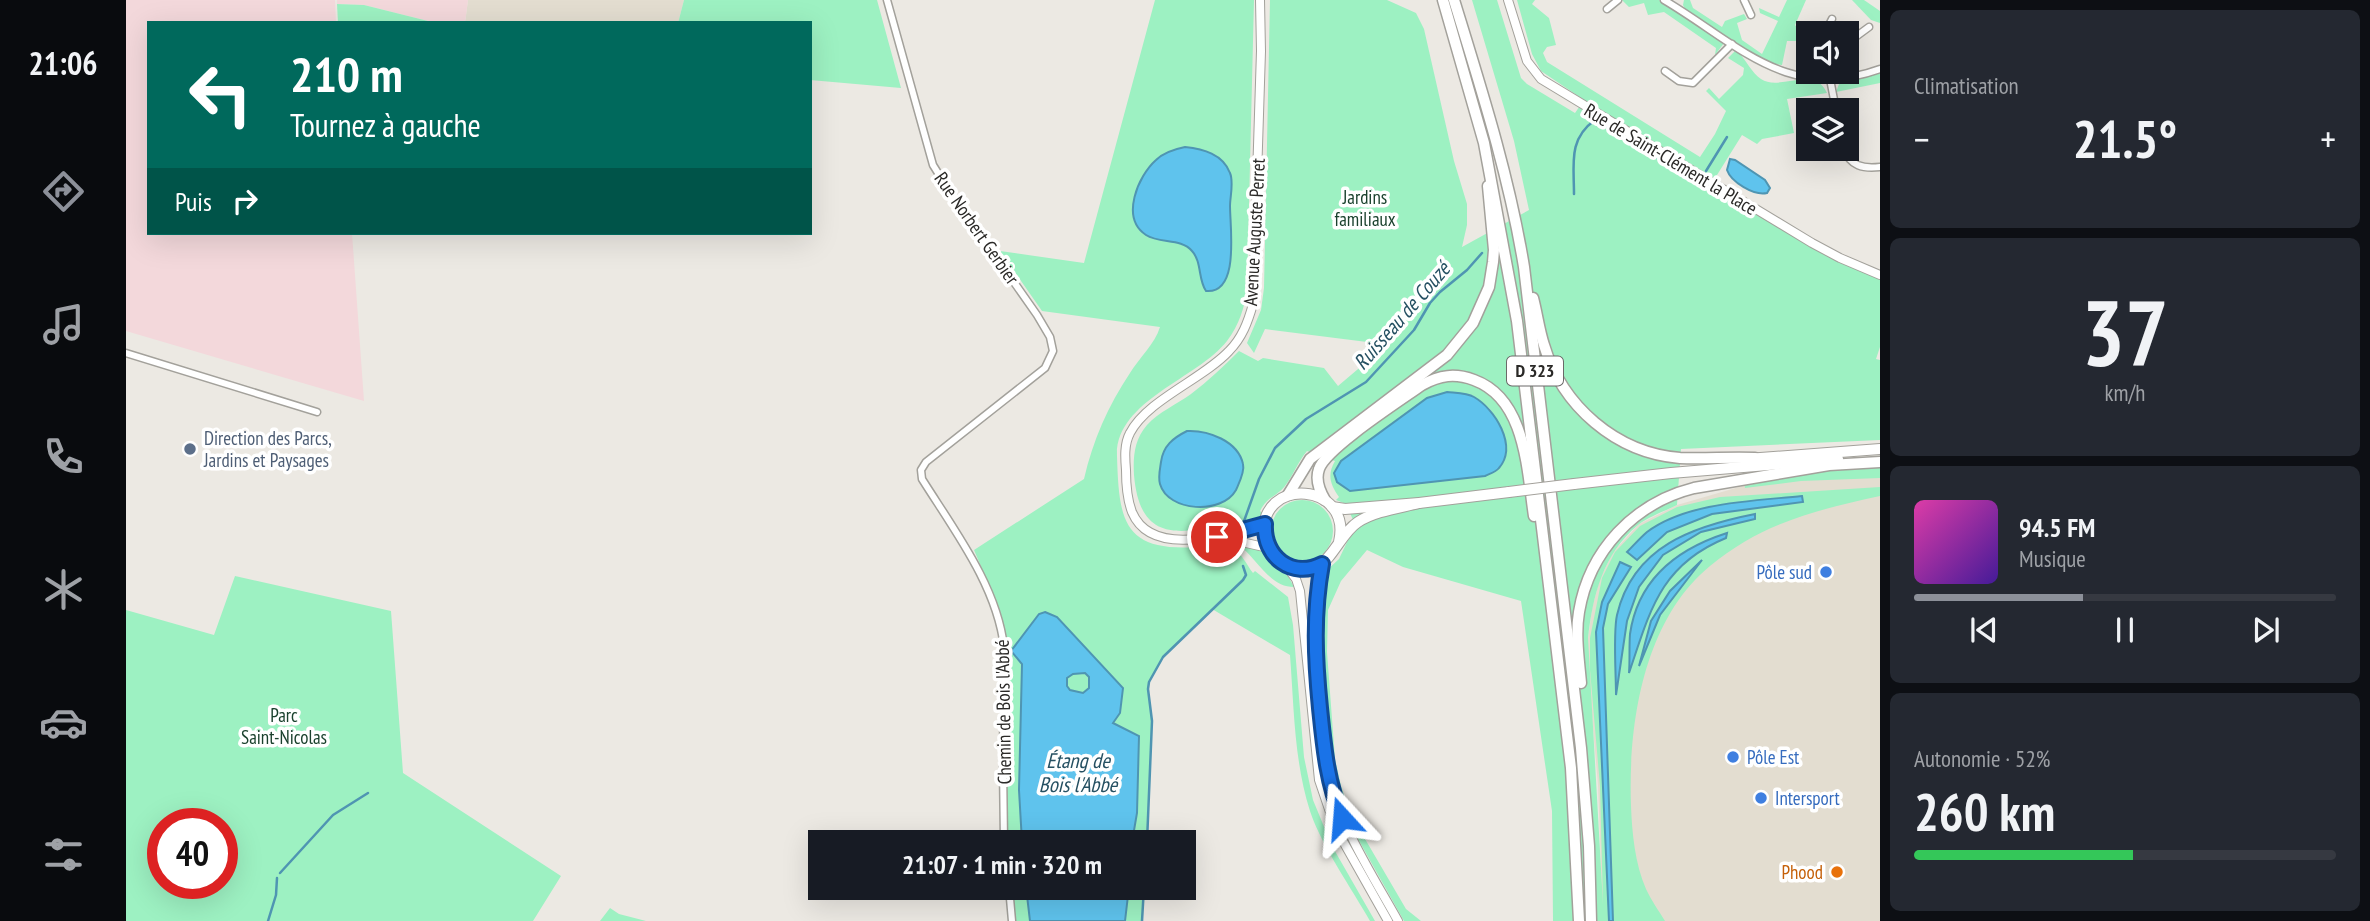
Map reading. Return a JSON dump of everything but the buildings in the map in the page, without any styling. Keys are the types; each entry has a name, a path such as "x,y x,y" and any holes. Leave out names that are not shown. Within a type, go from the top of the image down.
{"highway":[{"name":"D 323","path":"1443,0 1484,142 1517,321 1571,768 1579,921"},
{"name":"D 323","path":"1454,0 1497,141 1524,267 1581,748 1589,846 1591,921"},
{"path":"1288,495 1310,459 1447,355 1473,323 1489,287 1493,262 1493,226 1487,192 1490,169"},
{"path":"1524,267 1550,361 1563,388 1590,420 1623,442 1660,455 1680,458 1755,458"},
{"path":"1329,504 1320,490 1317,477 1325,458 1422,384 1440,377 1460,375 1493,389 1513,418 1519,432 1536,528 1547,566"},
{"path":"1581,748 1583,720 1578,634 1581,601 1596,561 1613,537 1634,516 1672,494 1693,488 1829,465 1880,460"}],"main road":[{"path":"1671,473 1755,458 1880,449"},
{"path":"1419,503 1363,519 1348,530 1332,556 1322,564 1304,569 1286,566 1277,560 1268,548 1265,524 1273,506 1288,495 1306,493 1345,509 1419,503 1671,473 1880,460"},
{"path":"1329,504 1340,526 1339,542"}],"street":[{"name":"Rue Norbert Gerbier","path":"887,0 933,165 1050,337 1053,351 1045,368"},
{"name":"Avenue Auguste Perret","path":"1262,0 1253,304 1244,330 1227,353 1147,413 1129,434 1125,449 1129,502 1134,516 1159,537 1175,540 1217,537 1265,524"},
{"name":"Rue de Saint-Clément la Place","path":"1507,0 1527,61 1541,79 1820,247 1880,275"},
{"path":"1607,9 1618,0"},
{"path":"1664,0 1677,3 1757,61 1796,75"},
{"path":"1744,0 1751,15"},
{"path":"1859,34 1869,27"},
{"path":"1665,71 1679,81 1693,83 1732,44"},
{"path":"1859,72 1880,68"},
{"path":"1851,161 1857,165 1880,167"},
{"path":"126,353 317,412"},
{"name":"Chemin de Bois l'Abbé","path":"1004,830 1002,632 983,582 921,473 926,462 1045,368"},
{"name":"Avenue Auguste Perret","path":"1217,537 1268,548"},
{"path":"1322,564 1315,603 1314,628 1327,775 1349,835 1398,921"},
{"path":"1286,566 1296,579 1300,591 1314,742 1324,798 1343,843 1388,921"},
{"path":"1010,900 1012,921"}],"shaded area":[{"path":"126,0 335,0 336,21 147,21 147,235 352,235 364,401 126,331"},
{"path":"337,0 468,0 465,21 428,21 364,5 337,4"},
{"path":"468,0 684,0 679,21 465,21"},
{"path":"1880,468 1880,921 1603,921 1598,785 1588,670 1588,638 1600,578 1614,551 1639,524 1677,505 1746,485"}],"green space":[{"path":"684,0 877,0 901,88 812,80 812,21 679,21"},
{"path":"1155,0 1254,0 1245,302 1235,329 1214,355 1143,405 1129,420 1120,437 1117,456 1120,498 1130,528 1140,538 1154,544 1173,547 1225,546 1240,554 1253,573 1255,571 1288,597 1293,625 1304,757 1313,800 1332,846 1375,921 1370,921 1337,867 1310,811 1298,753 1290,655 1212,609 1163,657 1149,682 1152,721 1147,830 1007,830 1007,650 999,609 974,550 1084,479 1108,411 1160,327 1042,311 1000,251 1084,263"},
{"name":"Jardins familiaux","path":"1270,0 1387,0 1416,13 1424,29 1454,161 1467,204 1467,225 1462,247 1529,210 1514,141 1472,0 1497,0 1521,78 1527,84 1575,113 1584,100 1541,71 1532,54 1517,0 1535,0 1532,4 1549,18 1556,45 1547,47 1543,53 1547,62 1700,157 1726,111 1706,91 1709,88 1719,99 1743,75 1744,68 1728,58 1735,51 1761,79 1778,83 1796,80 1796,84 1820,84 1827,93 1787,99 1794,133 1762,139 1757,144 1742,135 1712,183 1773,220 1880,275 1880,347 1876,359 1880,360 1880,440 1681,449 1677,505 1642,522 1626,536 1608,562 1602,576 1593,606 1588,638 1603,904 1600,786 1590,670 1590,638 1602,578 1615,552 1640,526 1677,507 1720,497 1880,487 1880,496 1790,520 1730,551 1687,589 1669,615 1644,676 1637,709 1631,775 1632,827 1637,859 1646,889 1665,921 1553,921 1552,811 1521,601 1403,567 1367,550 1341,581 1328,610 1327,652 1335,759 1351,815 1406,909 1421,921 1404,921 1353,830 1336,788 1329,751 1320,635 1326,585 1322,584 1325,572 1339,559 1357,529 1346,504 1336,500 1339,497 1330,475 1335,461 1307,451 1285,486 1263,506 1258,521 1249,526 1248,523 1190,530 1159,527 1147,517 1139,500 1134,475 1134,455 1139,437 1147,425 1186,398 1239,351 1258,361 1263,358 1324,368 1338,386 1371,358 1375,343 1265,329 1254,353 1247,343 1261,310 1264,288","holes":["1447,392 1472,395 1490,409 1503,430 1505,453 1499,469 1334,473 1341,461 1427,398","1208,433 1228,443 1241,478 1225,500 1199,507"]},
{"path":"1622,0 1659,0 1724,43 1715,55 1716,48 1664,12 1648,15 1644,3 1629,7"},
{"path":"1684,0 1690,0 1693,8 1722,27 1725,21 1744,14 1747,19 1737,23 1742,40 1762,54 1778,21 1760,13 1759,8 1779,17 1787,0 1806,0 1795,25 1796,41 1787,41 1782,65 1747,51 1686,11"},
{"path":"1852,0 1864,0 1880,11 1880,23 1871,20"},
{"path":"337,4 364,5 428,21 338,21"},
{"path":"1880,72 1880,83 1836,92 1839,84 1859,84 1859,78"},
{"path":"1880,467 1880,478 1801,481 1745,488 1744,483 1829,469"},
{"path":"1302,500 1324,509 1333,531 1324,553 1302,562 1280,553 1271,531 1280,509"},
{"path":"1237,544 1263,551 1272,564 1288,576 1294,587 1285,586 1270,577"},
{"name":"Parc Saint-Nicolas","path":"235,576 391,611 403,773 561,876 533,921 126,921 126,610 214,635"},
{"path":"1013,900 1143,900 1142,921 1015,921"},
{"path":"610,908 619,914 646,921 600,921"}],"water":[{"path":"1185,147 1205,151 1217,157 1223,161 1231,177 1231,258 1229,271 1217,289 1206,291 1192,251 1182,244 1146,235 1138,228 1134,218 1133,208 1138,186 1149,167 1162,155"},
{"path":"1730,159 1765,180 1770,188 1767,193 1750,190 1733,179 1727,170"},
{"path":"1447,392 1474,397 1496,419 1502,429 1506,449 1498,469 1485,476 1350,491 1337,482 1334,473 1341,461 1427,398"},
{"path":"1187,431 1204,432 1221,438 1240,456 1243,467 1239,484 1229,498 1219,504 1196,507 1184,505 1165,493 1160,484 1159,473 1166,447"},
{"path":"1802,496 1803,502 1712,514 1667,532 1637,560 1627,552 1647,532 1681,514 1742,502"},
{"path":"1755,514 1755,519 1701,532 1663,555 1639,587 1627,621 1616,695 1617,615 1625,591 1637,572 1669,543 1689,533"},
{"path":"1727,533 1726,538 1704,549 1672,576 1652,610 1629,673 1630,634 1634,615 1651,582 1676,557"},
{"path":"1702,560 1660,615 1639,666 1651,621 1670,591"},
{"path":"1620,562 1631,567 1608,604 1603,628 1613,921 1609,921 1596,632 1602,602"},
{"name":"Étang de Bois l'Abbé","path":"1045,612 1057,617 1123,688 1120,713 1113,723 1139,736 1134,830 1021,830 1019,790 1022,664 1011,651 1039,614","holes":["1085,673 1089,677 1089,688 1083,693 1070,690 1067,678 1073,674"]},
{"path":"1028,900 1127,900 1125,921 1030,921"}],"waterway":[{"path":"1574,194 1576,144 1586,127 1595,120 1698,182"},
{"path":"1706,171 1727,137"},
{"name":"Ruisseau de Couzé","path":"1243,524 1259,479 1275,448 1306,419 1366,382 1414,330 1430,303 1482,253"},
{"name":"Ruisseau de Couzé","path":"1147,830 1152,721 1149,682 1163,657 1243,580 1246,575 1243,566"},
{"path":"280,873 333,815 368,793"},
{"path":"268,921 276,895 277,878"},
{"name":"Ruisseau de Couzé","path":"1142,921 1143,900"}],"place":[{"name":"Direction des Parcs, Jardins et Paysages","path":"190,449"},
{"name":"Pôle sud","path":"1826,572"},
{"name":"Pôle Est","path":"1733,757"},
{"name":"Intersport","path":"1761,798"},
{"name":"Phood","path":"1837,872"}],"route":[{"path":"1217,537 1265,524 1266,542 1277,560 1298,569 1322,564 1314,615 1319,698 1325,765 1334,800 1342,818"}]}
